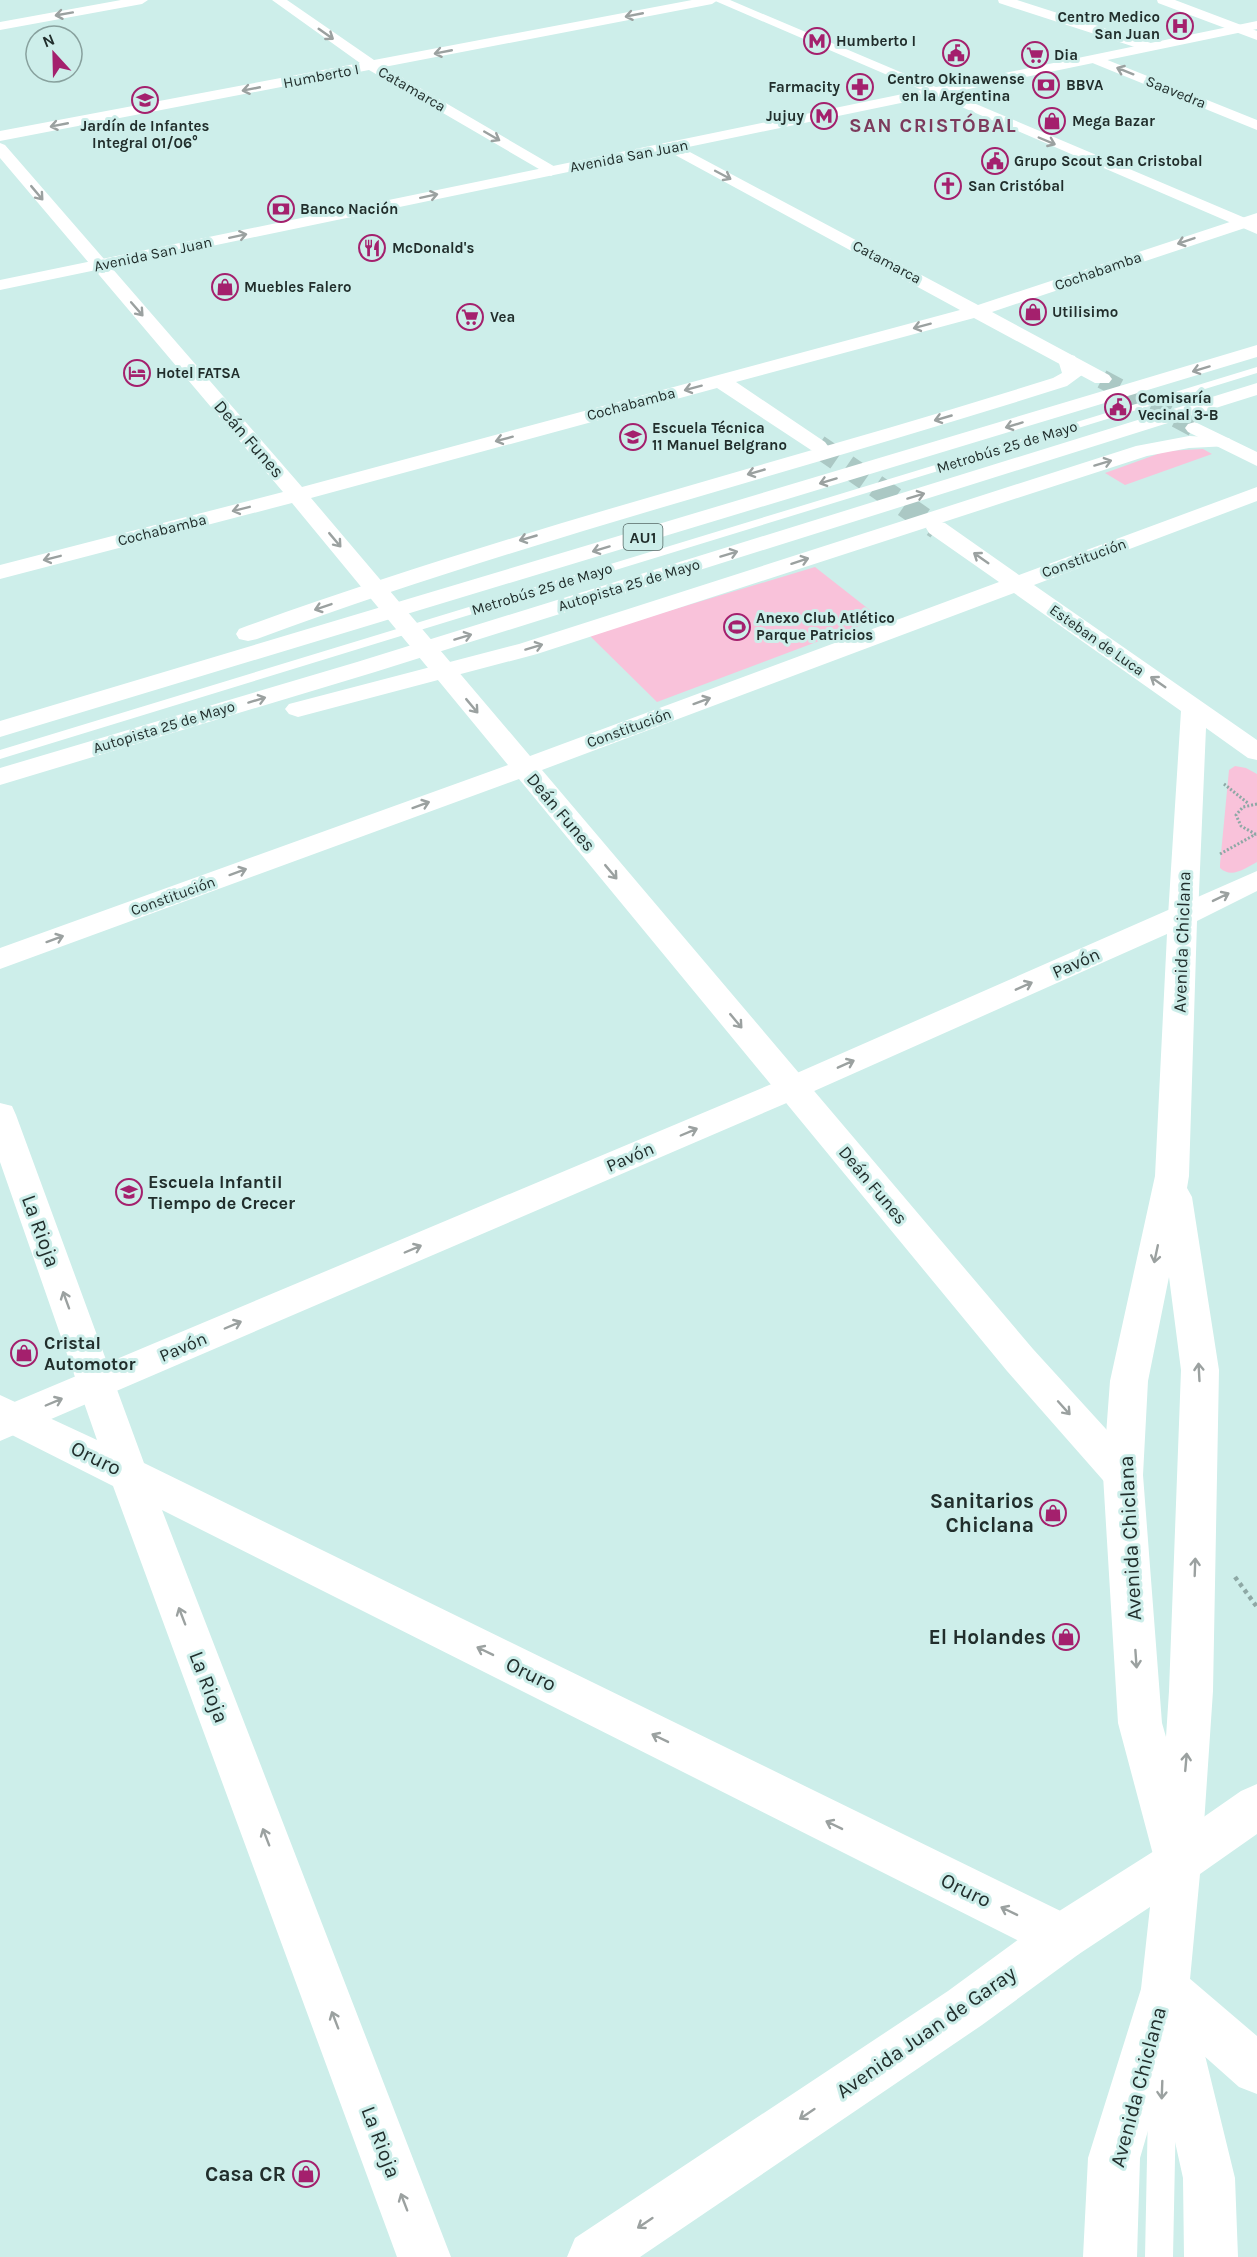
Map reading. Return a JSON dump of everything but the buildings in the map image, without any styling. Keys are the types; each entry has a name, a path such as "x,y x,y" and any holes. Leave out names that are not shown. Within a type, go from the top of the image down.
{"main road":[{"path":"0,26 142,0"},
{"name":"Catamarca","path":"279,0 373,66 551,171"},
{"name":"Humberto I","path":"0,136 712,0"},
{"path":"720,0 936,93 1252,223"},
{"name":"Saavedra","path":"1004,0 1149,47"},
{"path":"1163,0 1257,36"},
{"name":"Avenida San Juan","path":"0,285 1257,25"},
{"name":"Saavedra","path":"1095,59 1257,125"},
{"name":"Catamarca","path":"671,147 1102,379"},
{"name":"Deán Funes","path":"0,148 297,495 523,768 1020,1359 1123,1475"},
{"name":"Cochabamba","path":"0,572 297,495 978,311 1252,223"},
{"name":"AU1","path":"0,729 1257,351"},
{"path":"29,720 284,621 428,570 518,541 1019,396 1070,379 1072,370 1068,360"},
{"path":"719,380 818,446"},
{"name":"Autopista 25 de Mayo","path":"0,777 366,667 1257,389"},
{"path":"1195,428 1257,460"},
{"path":"80,753 292,710 528,649 1048,480 1162,446 1189,442 1222,442"},
{"name":"Constitución","path":"0,959 523,768 1257,494"},
{"name":"Esteban de Luca","path":"937,528 1257,752"},
{"name":"Avenida Chiclana","path":"1178,1862 1140,1723 1123,1475 1129,1381 1172,1176 1194,707"},
{"name":"Pavón","path":"5,1418 95,1384 792,1088 1183,916 1257,880"},
{"name":"La Rioja","path":"0,1115 128,1474 424,2257"},
{"name":"Avenida Chiclana","path":"1110,2257 1114,2158 1165,1989 1178,1862 1191,1691 1200,1370 1172,1176"},
{"name":"Oruro","path":"5,1418 128,1474 1062,1937"},
{"name":"Avenida Juan de Garay","path":"594,2257 965,2008 1062,1937 1178,1862 1257,1807"},
{"path":"1165,1989 1257,2069"},
{"name":"Avenida Chiclana","path":"1165,1989 1209,2178 1211,2257"}],"lane":[{"name":"Metrobús 25 de Mayo","path":"0,755 1257,370"},
{"path":"1159,2257 1159,2171 1165,1989"}],"path":[{"path":"1257,804 1243,807 1236,815 1241,826 1257,835"}],"shaded area":[{"path":"1203,449 1212,454 1125,485 1105,473 1166,451"},
{"name":"Anexo Club Atlético Parque Patricios","path":"815,567 880,618 657,702 589,635"},
{"path":"1235,766 1246,768 1257,774 1257,862 1234,873 1229,873 1220,868 1220,864 1229,770"}],"tunnel":[{"path":"1102,379 1195,428"},
{"path":"818,446 937,528"}],"place":[{"name":"Centro Medico San Juan","path":"1180,26"},
{"name":"Humberto I","path":"817,41"},
{"name":"Centro Okinawense en la Argentina","path":"956,53"},
{"name":"Dia","path":"1035,55"},
{"name":"BBVA","path":"1046,85"},
{"name":"Farmacity","path":"860,87"},
{"name":"Jardín de Infantes Integral 01/06°","path":"145,100"},
{"name":"Jujuy","path":"824,116"},
{"name":"Mega Bazar","path":"1052,121"},
{"name":"Grupo Scout San Cristobal","path":"995,161"},
{"name":"San Cristóbal","path":"948,186"},
{"name":"Banco Nación","path":"281,209"},
{"name":"McDonald's","path":"372,248"},
{"name":"Muebles Falero","path":"225,287"},
{"name":"Utilisimo","path":"1033,312"},
{"name":"Vea","path":"470,317"},
{"name":"Hotel FATSA","path":"137,373"},
{"name":"Comisaría Vecinal 3-B","path":"1118,407"},
{"name":"Escuela Técnica 11 Manuel Belgrano","path":"633,437"},
{"name":"Anexo Club Atlético Parque Patricios","path":"737,627"},
{"name":"Escuela Infantil Tiempo de Crecer","path":"129,1192"},
{"name":"Cristal Automotor","path":"24,1353"},
{"name":"Sanitarios Chiclana","path":"1053,1513"},
{"name":"El Holandes","path":"1066,1637"},
{"name":"Casa CR","path":"306,2174"}],"district":[{"name":"SAN CRISTÓBAL","path":"933,125"}]}
